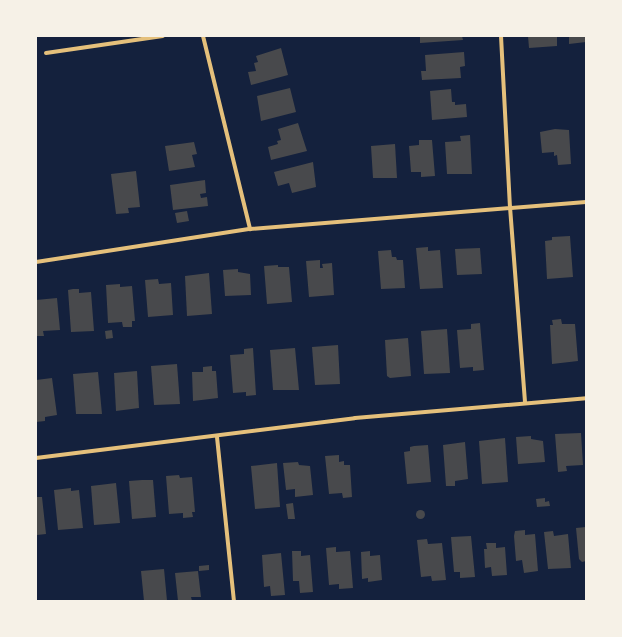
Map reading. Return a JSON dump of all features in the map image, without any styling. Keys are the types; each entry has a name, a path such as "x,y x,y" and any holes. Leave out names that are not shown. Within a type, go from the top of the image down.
{"street":[{"path":"46,53 163,36"},
{"path":"203,36 250,229"},
{"path":"501,36 510,207 525,402"},
{"path":"36,262 250,229 586,202"},
{"path":"36,458 217,437 355,418 525,402 586,398"},
{"path":"217,437 234,601"}],"building":[{"path":"420,36 462,36 463,40 420,43"},
{"path":"528,36 557,36 557,46 529,48"},
{"path":"569,36 586,36 586,42 569,44"},
{"path":"281,48 288,75 251,85 248,72 256,71 254,63 258,62 256,56"},
{"path":"464,52 465,66 460,67 461,78 422,80 421,71 426,71 425,55"},
{"path":"290,88 296,112 261,121 257,96"},
{"path":"451,89 452,102 455,102 455,105 466,104 467,117 432,120 430,91"},
{"path":"298,123 307,151 271,160 268,147 278,144 277,141 281,140 278,129"},
{"path":"555,129 569,130 571,164 558,165 557,155 554,156 554,152 542,153 540,132"},
{"path":"470,135 472,174 447,174 445,142 461,141 460,136"},
{"path":"419,140 432,140 435,176 421,177 421,172 411,172 409,146 419,145"},
{"path":"194,142 197,154 192,155 195,167 169,171 165,146"},
{"path":"395,144 397,178 373,178 371,146"},
{"path":"313,162 316,187 292,193 289,183 278,186 274,172"},
{"path":"136,171 140,207 128,208 129,213 116,214 111,174"},
{"path":"205,180 206,193 200,194 201,198 207,197 208,206 173,210 170,185"},
{"path":"187,211 189,221 177,223 175,213"},
{"path":"570,236 573,277 547,279 545,241 552,240 552,237"},
{"path":"428,247 428,251 440,250 443,288 420,289 416,248"},
{"path":"480,248 482,274 457,275 455,249"},
{"path":"391,250 392,257 396,257 397,260 403,260 405,288 381,289 378,251"},
{"path":"320,260 320,268 323,268 322,264 332,263 334,295 309,297 306,261"},
{"path":"278,265 278,267 289,267 292,302 267,304 264,266"},
{"path":"238,269 238,272 250,274 251,295 225,296 223,270"},
{"path":"209,273 212,314 187,316 185,276"},
{"path":"158,279 159,284 171,283 173,315 148,317 145,280"},
{"path":"120,284 120,287 132,286 135,321 132,321 132,327 123,327 122,322 108,323 106,285"},
{"path":"79,289 79,293 91,292 94,331 71,332 68,290"},
{"path":"57,298 60,330 43,331 44,336 36,336 36,300"},
{"path":"561,319 562,324 575,324 578,361 552,364 550,325 553,325 552,320"},
{"path":"480,323 484,370 473,371 473,367 460,368 457,330 471,329 471,324"},
{"path":"447,329 450,373 424,374 421,331"},
{"path":"112,330 113,338 106,339 105,331"},
{"path":"408,338 411,376 390,378 387,376 385,340"},
{"path":"338,345 340,384 315,385 312,347"},
{"path":"253,348 256,395 246,396 246,392 233,393 230,355 244,354 244,349"},
{"path":"295,348 299,390 273,390 270,350"},
{"path":"177,364 180,404 154,405 151,366"},
{"path":"212,366 212,371 216,371 218,398 193,401 192,372 203,372 203,367"},
{"path":"137,371 139,408 116,411 114,373"},
{"path":"98,372 102,414 76,414 73,374"},
{"path":"52,378 57,415 45,417 45,421 36,422 36,380"},
{"path":"581,433 583,465 566,466 567,471 558,472 555,434"},
{"path":"531,436 531,439 543,441 545,462 518,464 516,437"},
{"path":"505,438 508,482 482,484 479,441"},
{"path":"465,442 468,479 455,481 455,486 446,486 443,445"},
{"path":"428,445 431,482 407,484 404,452 410,451 410,447"},
{"path":"339,455 339,462 344,461 344,465 350,465 352,497 343,498 342,493 329,494 325,456"},
{"path":"298,462 299,465 310,466 313,495 295,497 295,489 286,490 283,463"},
{"path":"277,463 280,507 255,509 251,466"},
{"path":"179,475 180,478 192,477 195,512 192,512 193,517 183,518 183,513 169,514 166,476"},
{"path":"153,480 156,517 132,519 129,481"},
{"path":"116,483 120,523 94,525 91,486"},
{"path":"71,488 71,491 79,490 83,528 58,530 54,490"},
{"path":"36,497 42,497 46,534 37,535 36,542"},
{"path":"545,498 545,502 549,501 550,506 537,507 536,499"},
{"path":"293,503 295,519 288,519 286,504"},
{"path":"418,510 422,510 424,514 422,518 418,518 416,516 416,512"},
{"path":"586,527 586,561 582,562 579,559 576,528"},
{"path":"525,530 525,535 535,534 538,571 524,573 522,560 516,561 514,536 515,531"},
{"path":"553,531 554,536 568,534 571,568 548,569 544,532"},
{"path":"471,536 475,577 460,578 460,572 454,572 451,537"},
{"path":"427,539 428,544 442,543 446,580 432,581 431,576 421,577 417,540"},
{"path":"486,543 496,543 496,548 505,547 507,575 492,576 491,567 485,568 484,549 487,549"},
{"path":"336,547 336,552 350,551 353,588 339,589 339,584 329,585 326,548"},
{"path":"292,551 301,551 301,556 310,555 313,592 300,593 299,581 293,581"},
{"path":"370,551 370,556 380,555 382,580 368,582 368,578 362,579 361,552"},
{"path":"281,553 285,595 271,596 270,586 264,587 262,555"},
{"path":"209,565 209,570 199,571 199,566"},
{"path":"164,569 167,601 144,601 141,571"},
{"path":"198,571 201,597 191,597 192,601 178,601 175,573"}]}
